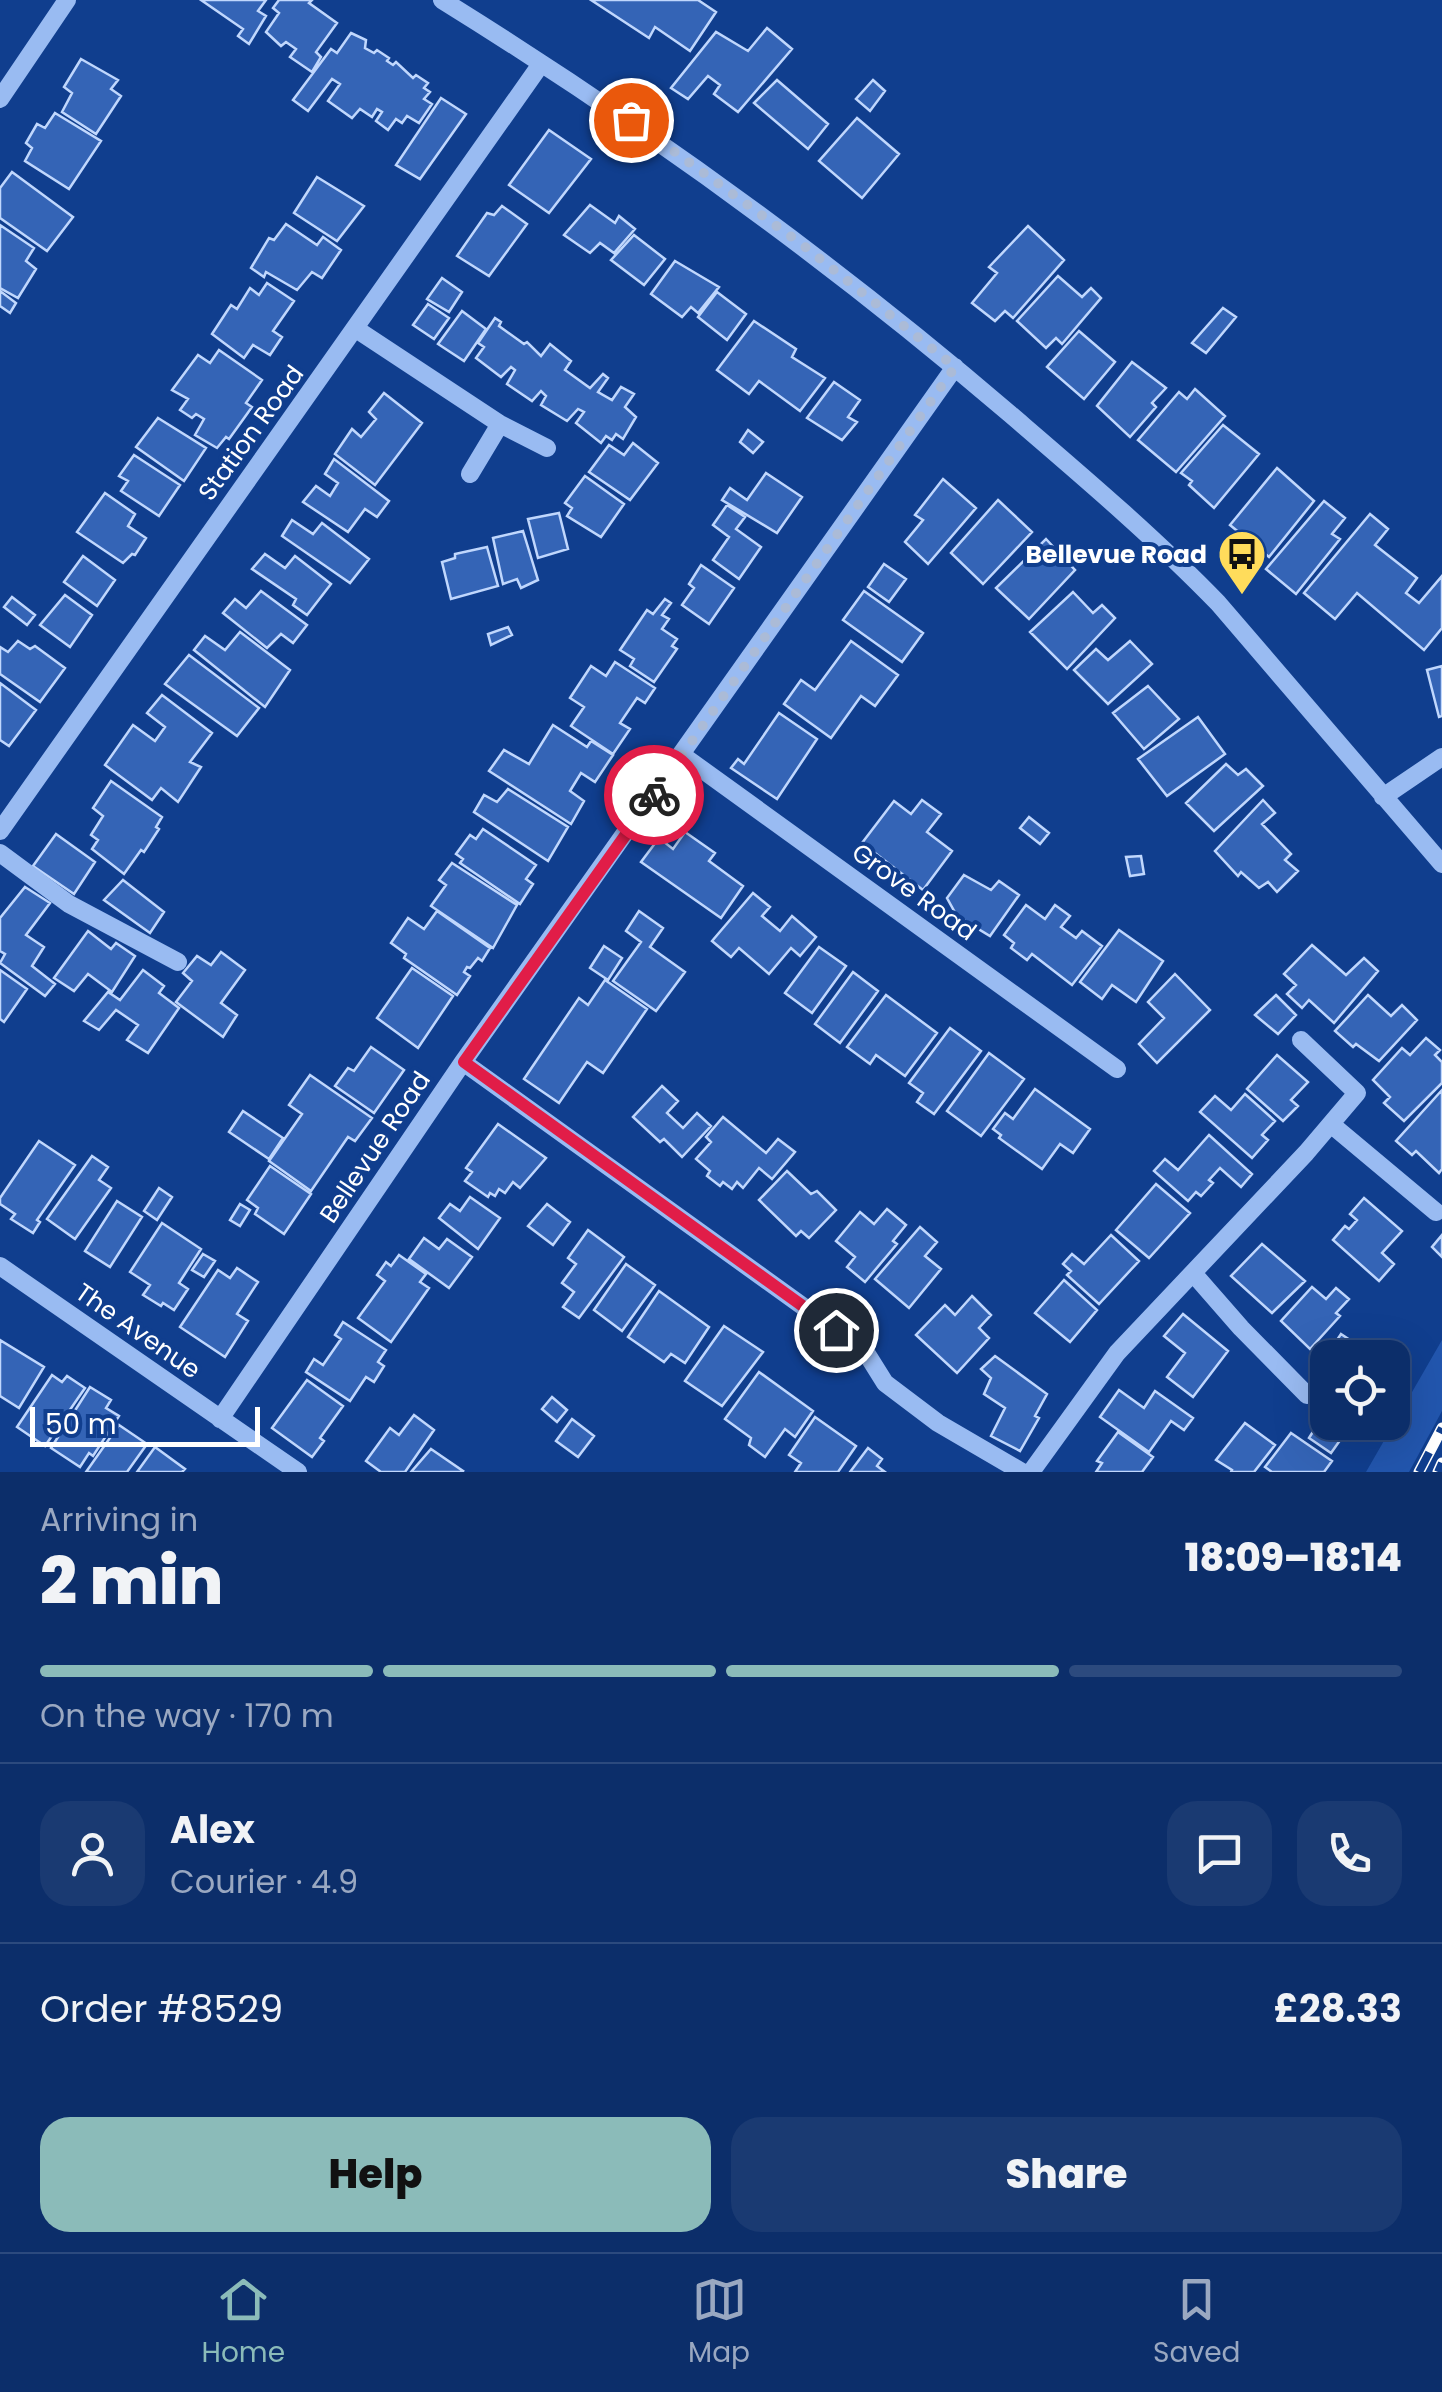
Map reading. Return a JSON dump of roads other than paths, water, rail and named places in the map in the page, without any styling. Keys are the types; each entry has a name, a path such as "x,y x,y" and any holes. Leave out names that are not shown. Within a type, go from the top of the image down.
{"street":[{"path":"0,99 66,0"},
{"path":"442,0 725,186 955,367 1182,566 1302,698 1442,864"},
{"name":"Station Road","path":"0,831 541,64"},
{"path":"356,330 500,424 547,448"},
{"name":"Bellevue Road","path":"220,1419 464,1062 955,367"},
{"path":"470,474 500,424"},
{"name":"Grove Road","path":"682,755 1117,1069"},
{"path":"1383,797 1442,757"},
{"path":"0,854 69,904 178,962"},
{"path":"1031,1472 1117,1354 1332,1125 1357,1093 1301,1040"},
{"path":"464,1062 865,1351 886,1382 938,1423 1022,1472"},
{"path":"1332,1125 1436,1212"},
{"name":"The Avenue","path":"0,1266 298,1472"},
{"path":"1193,1274 1307,1395"}],"railway":[{"path":"1419,1472 1442,1428"},
{"path":"1438,1472 1442,1463"}],"place":[{"name":"Bellevue Road","path":"1242,596"}]}
